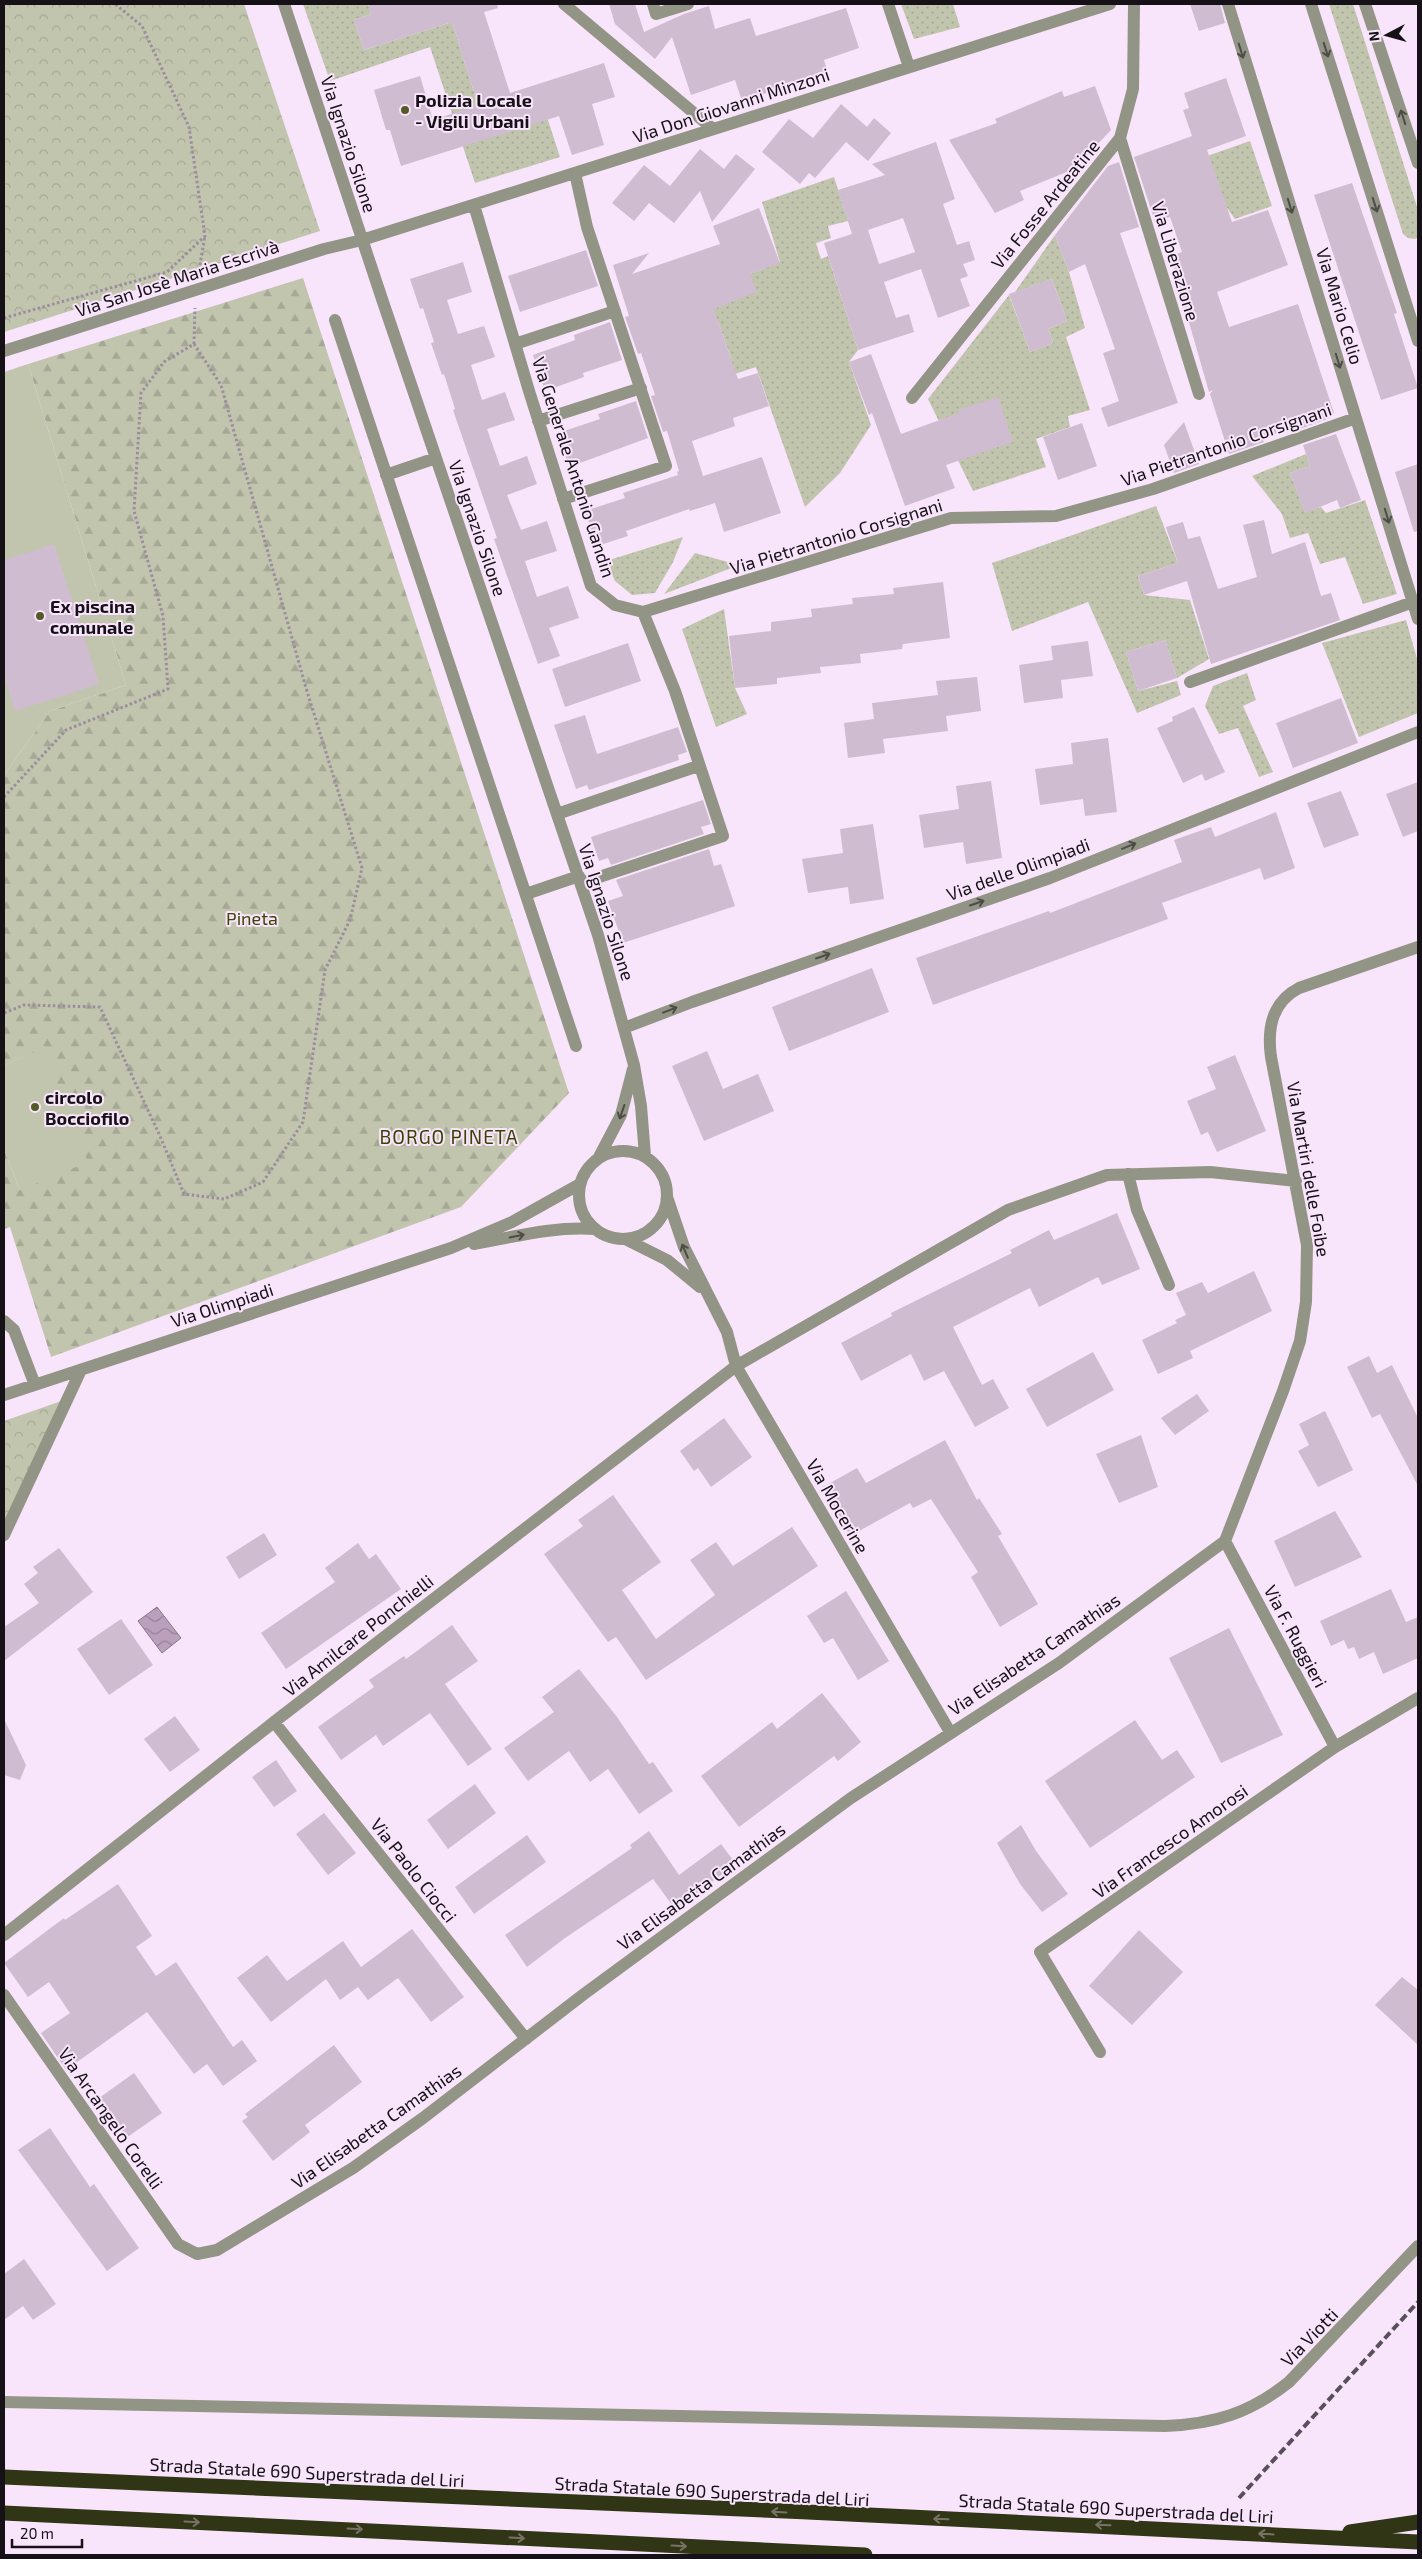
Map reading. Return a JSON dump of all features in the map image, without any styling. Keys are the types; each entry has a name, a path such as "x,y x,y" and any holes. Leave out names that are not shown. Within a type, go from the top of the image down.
{"highway":[{"name":"Strada Statale 690 Superstrada del Liri","path":"4,2477 844,2516 1146,2527 1418,2542"},
{"path":"4,2513 865,2555"},
{"path":"1314,2536 1418,2522"}],"street":[{"name":"Via Ignazio Silone","path":"284,4 362,240 580,879 634,1064 641,1106 645,1156"},
{"path":"564,4 713,129"},
{"path":"653,4 656,14 688,4"},
{"path":"888,4 909,67"},
{"name":"Via Don Giovanni Minzoni","path":"362,240 1110,4"},
{"name":"Via Fosse Ardeatine","path":"912,398 1120,138 1133,89 1134,4"},
{"name":"Via Mario Celio","path":"1228,4 1418,619"},
{"path":"1311,4 1418,342"},
{"path":"1365,4 1418,163"},
{"name":"Via Liberazione","path":"1120,138 1199,394"},
{"path":"563,499 666,466 587,227 575,173"},
{"name":"Via Generale Antonio Gandin","path":"474,204 538,421 591,586 615,605 643,612"},
{"name":"Via San Josè Maria Escrivà","path":"4,351 324,249 362,240"},
{"path":"515,344 615,311"},
{"path":"335,320 576,1046"},
{"path":"538,421 641,388"},
{"name":"Via Pietrantonio Corsignani","path":"643,612 952,518 1056,516 1153,489 1356,418"},
{"path":"386,474 436,458"},
{"path":"1190,682 1413,602"},
{"path":"526,894 722,836 698,766 676,691 643,612"},
{"name":"Via delle Olimpiadi","path":"624,1028 692,1002 1050,878 1418,732"},
{"path":"557,814 698,766"},
{"name":"Via Martiri delle Foibe","path":"1225,1540 1266,1439 1300,1341 1306,1302 1308,1262 1296,1181 1269,1045 1271,1024 1276,1010 1284,998 1300,988 1418,947"},
{"name":"Via Ignazio Silone","path":"598,1158 621,1115 634,1064"},
{"path":"621,1150 645,1156 662,1174 666,1185 665,1210 658,1222 649,1231 637,1237 625,1239 614,1238 594,1229 581,1209 580,1184 584,1174 598,1158 621,1150"},
{"name":"Via Amilcare Ponchielli","path":"4,1935 274,1722 736,1366 1008,1210 1107,1175 1210,1172 1296,1181"},
{"path":"1128,1174 1137,1210 1169,1285"},
{"name":"Via Olimpiadi","path":"4,1395 451,1248 512,1222 580,1184"},
{"name":"Via Mocerine","path":"667,1197 684,1247 727,1332 736,1366 950,1732"},
{"name":"Via Olimpiadi","path":"451,1248 535,1233 578,1228 594,1229"},
{"name":"Via Mocerine","path":"625,1239 667,1260 707,1294"},
{"path":"4,1320 14,1330 35,1384"},
{"path":"4,1535 81,1370"},
{"name":"Via Elisabetta Camathias","path":"197,2254 209,2253 224,2247 338,2178 401,2135 526,2039 851,1798 1059,1663 1225,1540"},
{"name":"Via F. Ruggieri","path":"1225,1540 1335,1747"},
{"name":"Via Francesco Amorosi","path":"1100,2052 1040,1952 1335,1747 1418,1698"},
{"name":"Via Paolo Ciocci","path":"274,1722 526,2039"},
{"name":"Via Arcangelo Corelli","path":"4,1995 174,2239 184,2248 197,2254"},
{"name":"Via Viotti","path":"4,2402 1156,2426 1205,2422 1244,2411 1266,2399 1289,2382 1418,2246"}],"path":[{"path":"4,318 167,272 205,236 189,127 142,26 115,4"},
{"path":"4,796 66,730 168,689 163,616 134,512 141,393 164,362 194,344 221,385 306,688 362,868 350,920 325,970 304,1122 263,1182 224,1199 184,1194 160,1136 100,1007 24,1005 4,1013"}],"green space":[{"path":"4,4 244,4 320,231 4,332"},
{"path":"303,4 368,4 371,14 354,20 364,50 452,22 478,105 548,120 560,157 475,183 430,47 330,81"},
{"path":"901,4 953,4 960,27 914,39"},
{"path":"1329,4 1353,4 1418,210 1418,237 1415,239 1408,238 1403,234"},
{"path":"1250,141 1272,206 1235,219 1227,208 1207,156"},
{"path":"834,177 848,221 828,226 831,238 816,243 821,259 828,256 858,350 849,362 871,425 840,473 805,507 756,367 714,381 708,367 731,358 718,321 672,337 750,274 780,262 762,202"},
{"path":"1055,235 1069,272 1085,328 1066,337 1090,410 1068,416 1070,427 1036,439 1046,467 973,491 928,399 1009,295 1030,352 1053,343 1048,329 1067,321 1052,279 1015,292"},
{"name":"Pineta","path":"303,278 569,1093 461,1207 51,1357 10,1227 4,1229 4,1149 20,1190 42,1050 4,1065 4,775 50,711 126,685 28,364"},
{"path":"28,364 126,685 50,711 4,775 4,372"},
{"path":"1306,454 1310,466 1290,473 1305,512 1321,507 1326,513 1365,500 1397,594 1363,604 1345,557 1320,564 1308,533 1290,538 1282,514 1252,476"},
{"path":"1156,506 1178,563 1138,576 1144,595 1190,600 1209,659 1177,678 1165,640 1126,652 1138,691 1177,681 1181,695 1137,713 1088,602 1012,631 992,563"},
{"path":"683,537 673,562 655,593 632,595 615,581 606,561"},
{"path":"695,553 739,565 664,594"},
{"path":"724,609 735,688 747,714 716,727 682,629"},
{"path":"1406,620 1418,662 1418,713 1359,737 1322,643"},
{"path":"1247,673 1256,700 1243,706 1273,772 1259,777 1238,728 1219,734 1205,706 1213,686"},
{"name":"circolo Bocciofilo","path":"43,1049 88,1162 20,1190 4,1149 4,1065"},
{"path":"67,1399 4,1535 4,1421"}],"water":[{"path":"157,1607 181,1638 162,1653 138,1621"}],"building":[{"path":"368,4 497,4 498,8 484,12 510,93 604,63 615,97 592,104 604,145 572,155 559,116 401,166 390,130 386,130 374,90 420,76 433,120 478,105 452,22 364,50 354,20 371,14"},
{"path":"609,4 635,4 644,32 684,14 709,6 715,29 750,18 756,36 846,8 859,48 824,60 828,73 742,101 735,80 691,95 672,37 655,59 615,24"},
{"path":"1190,4 1220,4 1225,23 1199,31"},
{"path":"1226,78 1246,136 1207,150 1232,222 1268,210 1288,265 1217,292 1229,327 1298,304 1334,413 1329,415 1330,418 1297,430 1296,427 1262,438 1264,442 1229,454 1210,394 1213,390 1209,392 1170,256 1182,252 1170,217 1155,222 1134,157 1192,136 1183,110 1189,108 1184,93"},
{"path":"1095,86 1111,130 1074,169 1020,191 1024,200 995,213 949,140 997,123 995,119 1062,91 1064,97"},
{"path":"841,104 867,127 874,118 891,133 868,161 846,142 815,178 809,173 800,184 762,152 789,119 813,138"},
{"path":"936,142 955,199 943,204 957,245 969,241 975,260 963,264 968,276 960,279 970,306 938,318 921,269 884,282 896,318 909,314 914,332 858,350 824,243 852,234 838,190 885,175 872,164","holes":["903,218 915,252 879,264 868,230"]},
{"path":"700,149 724,169 736,154 755,169 712,222 700,191 674,223 649,203 634,221 612,203 644,165 670,186"},
{"path":"1119,162 1139,227 1120,233 1178,403 1108,427 1101,408 1119,401 1103,353 1115,349 1085,264 1069,272 1055,235 1108,166"},
{"path":"1352,183 1397,313 1394,314 1418,388 1381,400 1314,195"},
{"path":"759,208 780,263 750,274 757,292 714,309 738,379 758,373 769,406 733,418 735,426 692,441 703,476 762,457 781,513 724,532 715,503 690,511 689,509 626,531 628,536 597,546 585,511 625,498 623,493 678,475 677,472 679,471 667,431 663,432 651,396 655,395 641,353 638,354 625,317 629,316 613,265 649,253 632,274 720,244 713,226"},
{"path":"586,250 598,286 520,312 508,276"},
{"path":"463,262 472,292 447,300 458,334 484,326 495,357 471,365 482,400 505,392 515,420 487,429 500,466 527,456 537,484 507,495 521,530 547,521 557,551 525,561 537,597 568,586 579,618 549,628 560,656 538,664 494,539 497,538 453,410 455,409 444,374 442,375 431,343 434,342 423,308 420,309 410,279"},
{"path":"1052,279 1067,321 1048,329 1053,343 1030,352 1009,294"},
{"path":"610,322 622,360 583,373 584,377 545,391 533,355 575,340 574,335"},
{"path":"871,354 901,434 959,413 958,410 998,397 1013,442 946,465 955,488 905,506 872,413 869,415 849,362"},
{"path":"636,401 648,438 569,467 558,433 600,419 598,414"},
{"path":"1184,422 1199,464 1174,473 1164,445"},
{"path":"1082,423 1097,466 1058,480 1043,437"},
{"path":"1336,434 1361,500 1340,508 1337,500 1305,513 1290,473 1310,466 1303,445"},
{"path":"1418,464 1418,531 1414,532 1395,472"},
{"path":"1264,520 1272,554 1305,542 1321,596 1331,593 1340,620 1211,664 1187,581 1144,595 1138,576 1178,563 1166,527 1183,522 1188,539 1200,536 1218,589 1257,577 1243,525"},
{"name":"Ex piscina comunale","path":"54,544 99,684 15,711 4,675 4,560"},
{"path":"943,582 950,638 903,644 902,649 860,654 861,663 820,667 821,673 777,678 777,684 735,688 729,636 771,631 771,622 812,617 811,609 853,604 852,598 894,594 893,588"},
{"path":"1165,640 1177,678 1138,691 1126,652"},
{"path":"1088,641 1093,676 1061,680 1063,698 1024,703 1019,665 1053,660 1051,646"},
{"path":"628,643 641,681 565,707 552,669"},
{"path":"977,677 981,711 946,716 948,731 883,739 885,753 848,758 844,723 874,719 872,703 938,695 936,681"},
{"path":"1341,698 1358,743 1293,768 1276,723"},
{"path":"1194,707 1225,772 1205,781 1202,774 1183,783 1157,728 1173,721 1172,717"},
{"path":"585,715 597,754 678,727 687,752 678,755 679,760 589,790 587,785 576,789 554,725"},
{"path":"1108,738 1117,812 1085,816 1083,799 1040,805 1035,769 1073,764 1071,743"},
{"path":"991,781 1002,858 966,864 963,842 924,848 919,815 959,809 956,786"},
{"path":"1418,782 1418,831 1403,837 1386,794"},
{"path":"1341,791 1359,835 1324,848 1307,803"},
{"path":"703,800 711,824 701,827 704,834 611,865 608,858 599,861 591,837"},
{"path":"1276,812 1295,868 1264,880 1260,868 1162,903 1168,919 933,1005 916,958 1049,911 1050,913 1182,862 1174,840 1211,827 1215,837"},
{"path":"873,824 884,899 850,904 848,887 808,893 802,859 843,853 840,829"},
{"path":"709,849 714,866 721,864 735,906 623,943 608,901 623,896 616,880"},
{"path":"872,968 889,1012 789,1051 772,1007"},
{"path":"707,1051 723,1089 758,1074 774,1111 704,1141 672,1066"},
{"path":"1235,1055 1266,1131 1217,1152 1208,1132 1201,1135 1187,1101 1216,1089 1207,1067"},
{"path":"1117,1213 1140,1269 1102,1285 1098,1277 1039,1307 1030,1288 953,1327 982,1385 993,1379 1009,1408 975,1427 944,1371 924,1381 911,1354 861,1381 841,1343 892,1316 891,1313 1012,1253 1010,1250 1049,1230 1054,1240"},
{"path":"1254,1271 1272,1311 1190,1351 1193,1358 1158,1374 1142,1340 1177,1323 1175,1320 1186,1315 1176,1293 1202,1282 1208,1293"},
{"path":"1093,1352 1114,1390 1047,1427 1026,1389"},
{"path":"1369,1356 1377,1373 1392,1365 1418,1418 1418,1486 1380,1414 1372,1418 1347,1367"},
{"path":"1197,1394 1209,1411 1175,1435 1161,1418"},
{"path":"1325,1411 1353,1470 1318,1487 1298,1451 1309,1445 1299,1424"},
{"path":"724,1418 752,1457 711,1487 698,1468 694,1471 680,1451"},
{"path":"1141,1435 1158,1487 1119,1503 1096,1454"},
{"path":"945,1440 977,1500 979,1498 1002,1534 998,1536 1038,1604 1000,1627 971,1577 978,1572 931,1499 913,1508 910,1503 850,1536 823,1487 857,1468 866,1483"},
{"path":"613,1495 661,1562 622,1590 656,1639 715,1595 690,1560 716,1542 733,1566 792,1527 818,1566 646,1680 616,1637 608,1642 544,1554 583,1526 578,1520"},
{"path":"1335,1511 1362,1557 1295,1587 1274,1541"},
{"path":"264,1533 277,1555 239,1579 226,1557"},
{"path":"358,1543 369,1559 376,1554 401,1589 286,1669 261,1633 335,1582 325,1568"},
{"path":"59,1548 93,1592 4,1661 4,1627 39,1603 24,1584 38,1573 33,1567"},
{"path":"1391,1589 1406,1622 1418,1617 1418,1658 1383,1674 1374,1652 1359,1659 1354,1647 1348,1649 1344,1640 1331,1646 1320,1621"},
{"path":"846,1591 889,1661 858,1680 833,1638 824,1643 807,1616"},
{"path":"121,1619 153,1665 109,1695 77,1649"},
{"path":"452,1625 478,1661 445,1684 492,1749 468,1766 430,1713 383,1746 376,1735 341,1760 318,1727 374,1687 369,1680 404,1656 406,1659"},
{"path":"1229,1628 1283,1735 1221,1763 1169,1658"},
{"path":"579,1669 617,1717 649,1764 653,1762 673,1791 639,1814 608,1769 590,1782 569,1751 528,1781 504,1748 554,1712 542,1697"},
{"path":"822,1693 861,1742 838,1761 834,1756 739,1827 701,1776 772,1722 777,1729"},
{"path":"175,1716 200,1750 170,1772 144,1739"},
{"path":"4,1719 26,1765 20,1780 4,1775"},
{"path":"1135,1720 1162,1760 1177,1750 1195,1777 1090,1848 1045,1781"},
{"path":"276,1760 297,1791 274,1807 252,1777"},
{"path":"475,1784 496,1813 448,1849 427,1820"},
{"path":"324,1813 356,1853 328,1875 296,1834"},
{"path":"1021,1825 1036,1851 1068,1894 1042,1912 1020,1884 997,1843"},
{"path":"649,1831 679,1875 721,1844 736,1864 675,1909 653,1879 565,1938 527,1967 505,1935 632,1848 630,1845"},
{"path":"527,1835 546,1862 474,1914 455,1887"},
{"path":"118,1884 152,1936 136,1947 156,1976 176,1962 233,2047 242,2040 257,2061 223,2086 207,2064 194,2074 147,2012 66,2070 41,2033 70,2013 49,1982 28,1997 4,1963 64,1918 65,1920"},
{"path":"412,1929 464,1997 431,2022 398,1978 368,2000 358,1987 340,2000 326,1979 271,2022 237,1978 267,1955 287,1981 343,1941 361,1967"},
{"path":"1139,1930 1183,1972 1132,2025 1089,1986"},
{"path":"1402,1977 1418,1990 1418,2045 1375,2005"},
{"path":"334,2045 362,2082 305,2125 310,2132 273,2161 242,2121 248,2117 245,2114"},
{"path":"134,2073 162,2113 126,2138 99,2098"},
{"path":"50,2128 90,2187 94,2184 139,2248 107,2271 18,2150"},
{"path":"24,2259 56,2304 33,2320 23,2306 4,2320 4,2274"}],"railway":[{"path":"1239,2498 1418,2302"}],"place":[{"name":"Polizia Locale - Vigili Urbani","path":"405,110"},
{"name":"Ex piscina comunale","path":"40,616"},
{"name":"circolo Bocciofilo","path":"35,1107"}],"district":[{"name":"BORGO PINETA","path":"449,1136"}]}
